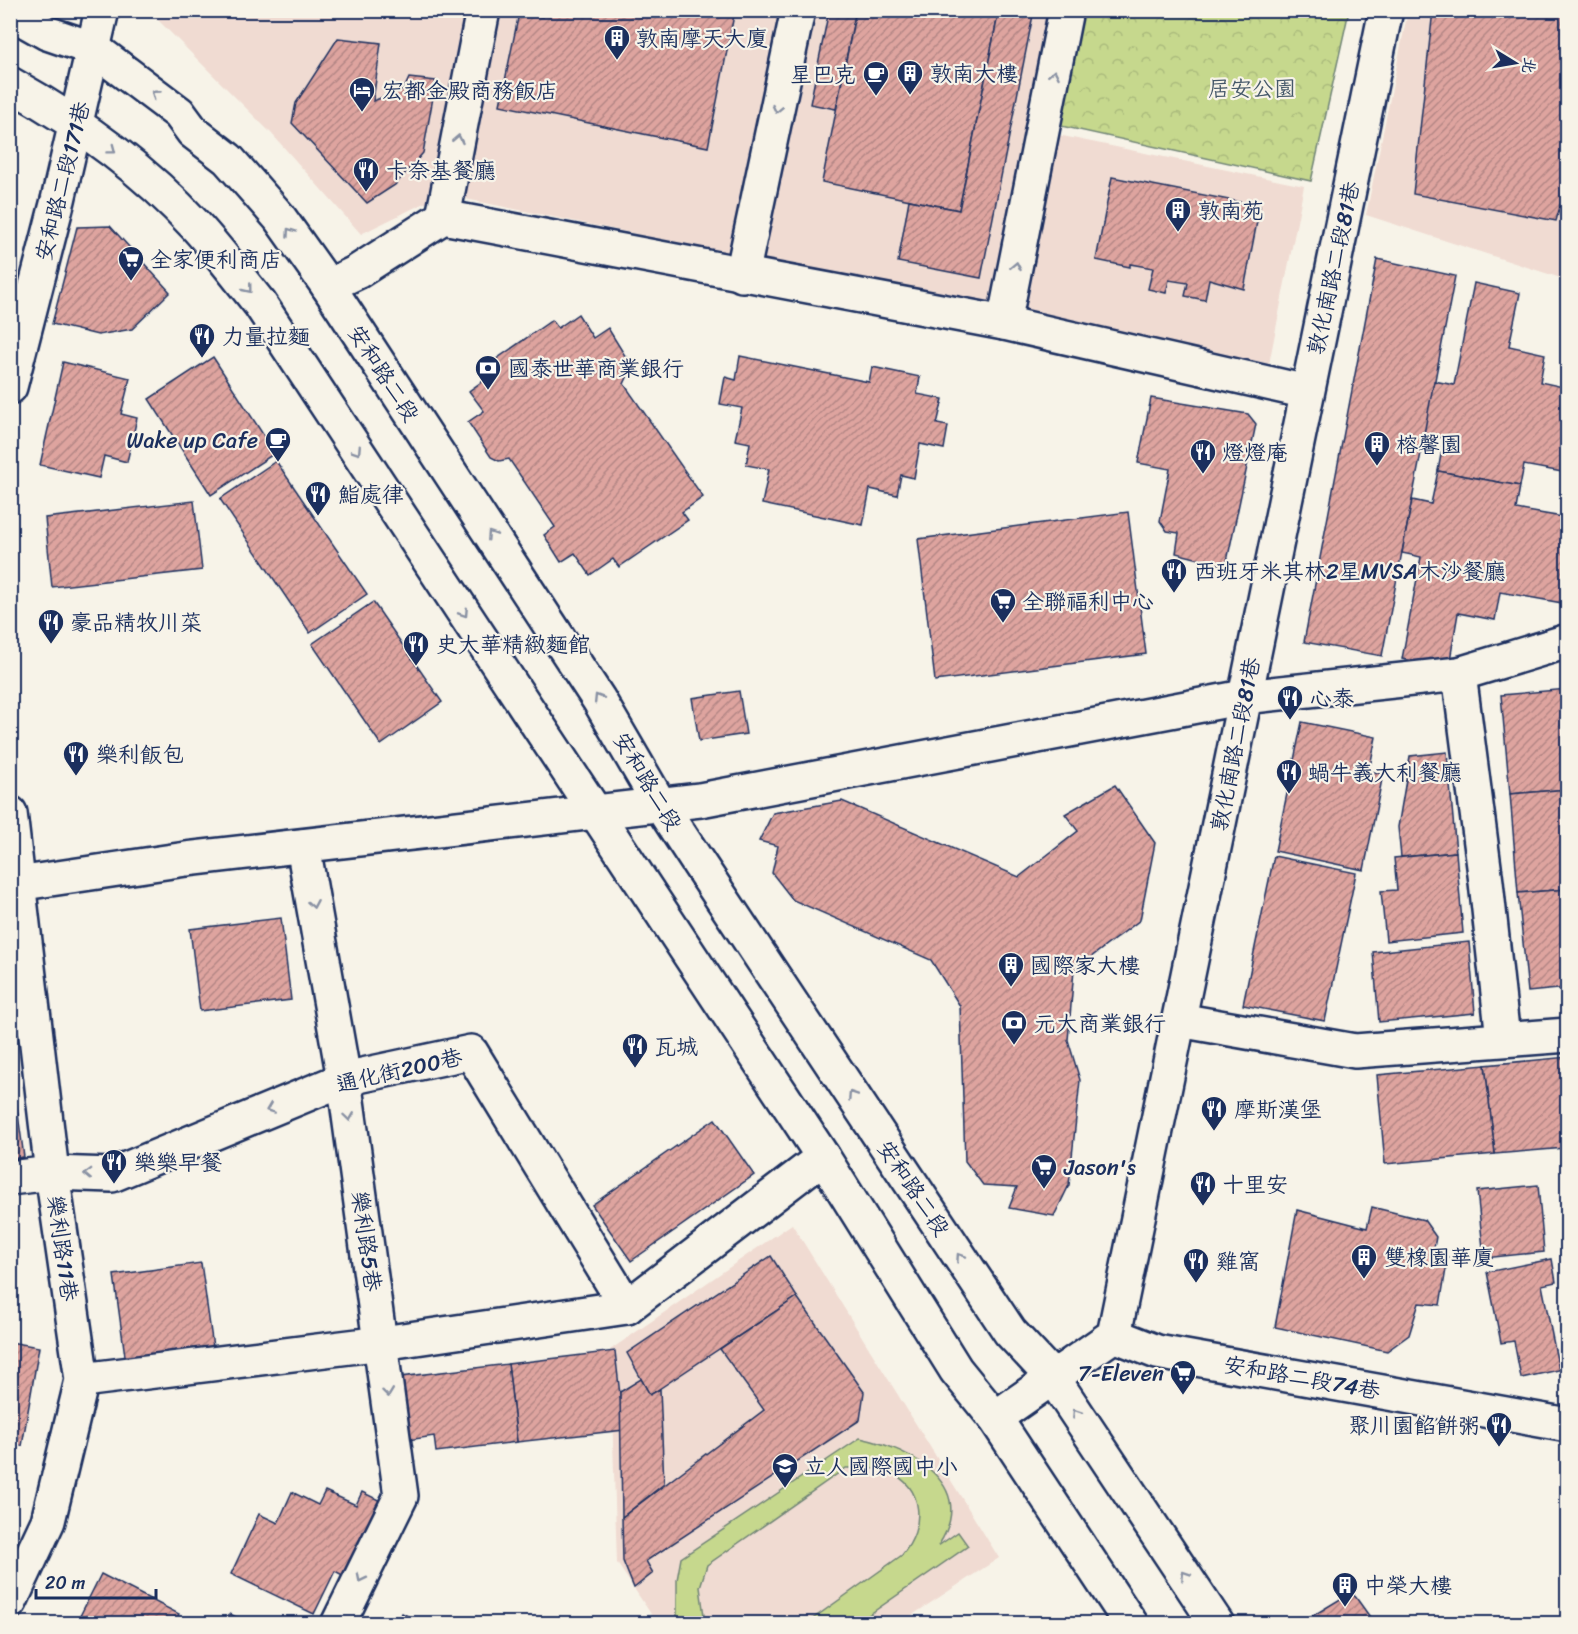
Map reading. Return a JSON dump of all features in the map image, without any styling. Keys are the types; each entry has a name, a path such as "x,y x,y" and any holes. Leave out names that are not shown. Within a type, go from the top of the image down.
{"street":[{"name":"安和路二段171巷","path":"10,387 102,10"},
{"path":"443,217 483,10"},
{"path":"742,275 798,10"},
{"path":"1004,323 1066,10"},
{"name":"敦化南路二段81巷","path":"1114,1335 1386,10"},
{"name":"安和路二段","path":"10,12 47,33 94,49 179,112 193,132 228,159 279,217 328,286 599,700 659,803 1010,1332 1053,1378 1217,1623"},
{"path":"10,84 75,123 135,168 195,225 260,304 823,1157 956,1370 995,1418 1131,1623"},
{"path":"328,286 357,272 443,217 1004,323 1307,392"},
{"path":"10,813 13,883 65,879 186,859 526,818 596,813 659,803 700,800 1244,698 1459,674 1568,641"},
{"path":"1459,674 1486,882 1503,1039"},
{"name":"樂利路5巷","path":"303,846 344,1079 382,1343 401,1496 338,1623"},
{"name":"樂利路11巷","path":"10,1602 48,1521 82,1380 13,883"},
{"path":"1179,1020 1355,1051 1568,1035"},
{"name":"通化街200巷","path":"10,1178 52,1173 112,1174 344,1079 471,1052 627,1307"},
{"path":"82,1380 382,1343 627,1307 823,1157"},
{"path":"995,1418 1114,1335"},
{"name":"安和路二段74巷","path":"1114,1335 1157,1352 1568,1425"}],"shaded area":[{"path":"149,11 1048,11 1024,128 1304,186 1269,364 461,198 424,203 361,234 271,133"},
{"path":"1408,11 1567,11 1567,280 1366,215"},
{"name":"立人國際國中小","path":"792,1224 999,1558 900,1623 657,1623 617,1563 610,1350"}],"green space":[{"name":"居安公園","path":"1083,11 1349,11 1311,181 1061,126"},
{"path":"860,1438 900,1451 934,1473 945,1488 950,1505 949,1524 938,1546 958,1532 968,1546 857,1623 807,1623 902,1555 915,1533 918,1509 915,1498 901,1479 879,1469 846,1468 707,1565 700,1587 705,1623 677,1623 677,1580 681,1558"}],"building":[{"name":"敦南摩天大廈","path":"545,10 735,10 708,147 500,105 519,13 543,17"},
{"path":"829,10 856,10 836,109 810,104"},
{"name":"敦南大樓","path":"856,10 999,10 959,210 822,182"},
{"path":"999,10 1034,10 981,278 898,262 909,200 959,210"},
{"path":"1433,10 1568,10 1568,188 1565,188 1556,221 1413,194"},
{"name":"宏都金殿商務飯店","path":"338,38 381,43 373,101 404,89 409,78 436,81 423,153 395,185 367,203 292,123 296,103"},
{"name":"敦南苑","path":"1112,177 1260,206 1244,289 1209,279 1205,300 1185,296 1188,283 1169,280 1166,293 1148,289 1153,268 1130,264 1130,267 1096,260"},
{"path":"110,226 170,292 132,329 98,335 52,324 77,227"},
{"name":"榕馨園","path":"1377,259 1455,276 1382,656 1304,642"},
{"path":"1474,283 1520,293 1509,346 1545,354 1540,382 1568,388 1568,473 1524,465 1520,486 1438,471 1444,438 1424,434 1434,381 1454,385"},
{"path":"578,314 593,338 608,328 632,367 624,384 703,497 682,512 688,520 619,567 613,559 590,575 575,553 561,562 544,535 555,527 509,459 499,461 491,457 468,422 484,411 469,391 491,375 485,367 552,320 558,328"},
{"path":"740,356 869,382 872,367 920,377 917,394 943,399 937,424 948,426 944,449 920,444 914,478 901,475 897,495 870,489 863,525 762,504 769,469 746,465 750,443 735,440 742,408 720,404 725,377 736,380"},
{"path":"213,357 275,453 211,495 149,399"},
{"path":"63,362 130,378 121,414 137,418 127,462 104,456 99,478 40,465"},
{"path":"1151,398 1248,414 1256,424 1226,566 1176,553 1179,533 1167,531 1160,521 1170,469 1138,463"},
{"path":"276,461 367,594 310,633 220,499"},
{"path":"1438,471 1520,486 1516,509 1568,518 1568,604 1500,592 1495,620 1458,613 1449,666 1402,659 1421,557 1402,553 1412,500 1431,504"},
{"path":"194,501 202,570 52,587 45,518"},
{"path":"1128,512 1146,654 935,681 918,539"},
{"path":"373,602 442,702 381,745 312,644"},
{"path":"1568,689 1568,789 1510,794 1501,695"},
{"path":"739,691 746,734 699,741 692,698"},
{"path":"1302,722 1376,737 1369,771 1383,774 1364,870 1275,851"},
{"path":"1447,752 1456,852 1401,857 1398,827 1410,756"},
{"name":"國際家大樓","path":"1115,785 1155,843 1140,920 1074,970 1068,1040 1080,1080 1069,1185 1054,1216 1009,1208 1017,1187 983,1185 965,1161 960,1006 931,960 793,900 772,873 778,846 759,841 773,813 842,801 1019,877 1078,831 1065,814"},
{"path":"1568,789 1568,889 1518,893 1510,794"},
{"path":"1456,852 1463,933 1386,941 1381,891 1397,890 1394,858"},
{"path":"1274,856 1356,873 1325,1021 1243,1005"},
{"path":"1568,889 1568,988 1528,992 1518,893"},
{"path":"281,918 291,1000 200,1011 190,929"},
{"path":"1469,942 1475,1013 1379,1022 1373,952"},
{"path":"1568,1057 1568,1139 1565,1140 1565,1148 1495,1154 1485,1065"},
{"path":"1485,1065 1495,1154 1385,1164 1377,1075"},
{"path":"14,1086 24,1157 10,1159 10,1087"},
{"path":"715,1119 754,1175 631,1261 592,1205"},
{"path":"1538,1185 1544,1252 1484,1258 1477,1191"},
{"name":"雙橡園華廈","path":"1372,1207 1424,1220 1436,1237 1433,1253 1448,1257 1440,1305 1419,1303 1409,1335 1387,1351 1275,1327 1297,1210 1367,1228"},
{"path":"771,1256 797,1297 650,1395 627,1353"},
{"path":"1552,1259 1556,1282 1542,1285 1559,1370 1521,1378 1514,1341 1501,1343 1487,1272"},
{"path":"201,1263 214,1354 143,1363 125,1356 114,1275"},
{"path":"797,1297 864,1392 860,1420 646,1561 653,1573 634,1588 623,1561 622,1517 764,1410 720,1349"},
{"path":"10,1342 39,1347 22,1446 10,1443"},
{"path":"615,1351 624,1430 517,1442 508,1364"},
{"path":"508,1364 517,1442 436,1452 434,1436 408,1440 400,1377"},
{"path":"641,1379 650,1395 660,1389 664,1484 622,1517 620,1392"},
{"path":"325,1491 356,1505 362,1492 391,1506 354,1581 335,1571 314,1614 231,1574 259,1514 278,1523 292,1492 318,1505"},
{"path":"101,1574 179,1614 174,1624 76,1624"},
{"name":"中榮大樓","path":"1352,1592 1375,1624 1299,1624"},
{"path":"402,1613 422,1624 397,1624"},
{"path":"230,1614 250,1624 225,1624"}],"place":[{"name":"敦南摩天大廈","path":"617,61"},
{"name":"敦南大樓","path":"910,96"},
{"name":"星巴克","path":"876,97"},
{"name":"宏都金殿商務飯店","path":"362,113"},
{"name":"卡奈基餐廳","path":"366,193"},
{"name":"敦南苑","path":"1178,233"},
{"name":"全家便利商店","path":"131,282"},
{"name":"力量拉麵","path":"202,359"},
{"name":"國泰世華商業銀行","path":"488,391"},
{"name":"Wake up Cafe","path":"278,463"},
{"name":"榕馨園","path":"1377,467"},
{"name":"燈燈庵","path":"1203,475"},
{"name":"鮨處律","path":"318,517"},
{"name":"西班牙米其林2星MVSA木沙餐廳","path":"1174,594"},
{"name":"全聯福利中心","path":"1003,624"},
{"name":"豪品精牧川菜","path":"51,645"},
{"name":"史大華精緻麵館","path":"416,667"},
{"name":"心泰","path":"1290,721"},
{"name":"樂利飯包","path":"76,777"},
{"name":"蝸牛義大利餐廳","path":"1289,795"},
{"name":"國際家大樓","path":"1011,988"},
{"name":"元大商業銀行","path":"1014,1046"},
{"name":"瓦城","path":"635,1069"},
{"name":"摩斯漢堡","path":"1214,1132"},
{"name":"樂樂早餐","path":"114,1185"},
{"name":"Jason's","path":"1044,1190"},
{"name":"十里安","path":"1203,1207"},
{"name":"雙橡園華廈","path":"1364,1280"},
{"name":"雞窩","path":"1196,1284"},
{"name":"7-Eleven","path":"1183,1396"},
{"name":"聚川園餡餅粥","path":"1499,1448"},
{"name":"立人國際國中小","path":"785,1489"},
{"name":"中榮大樓","path":"1345,1608"}]}
